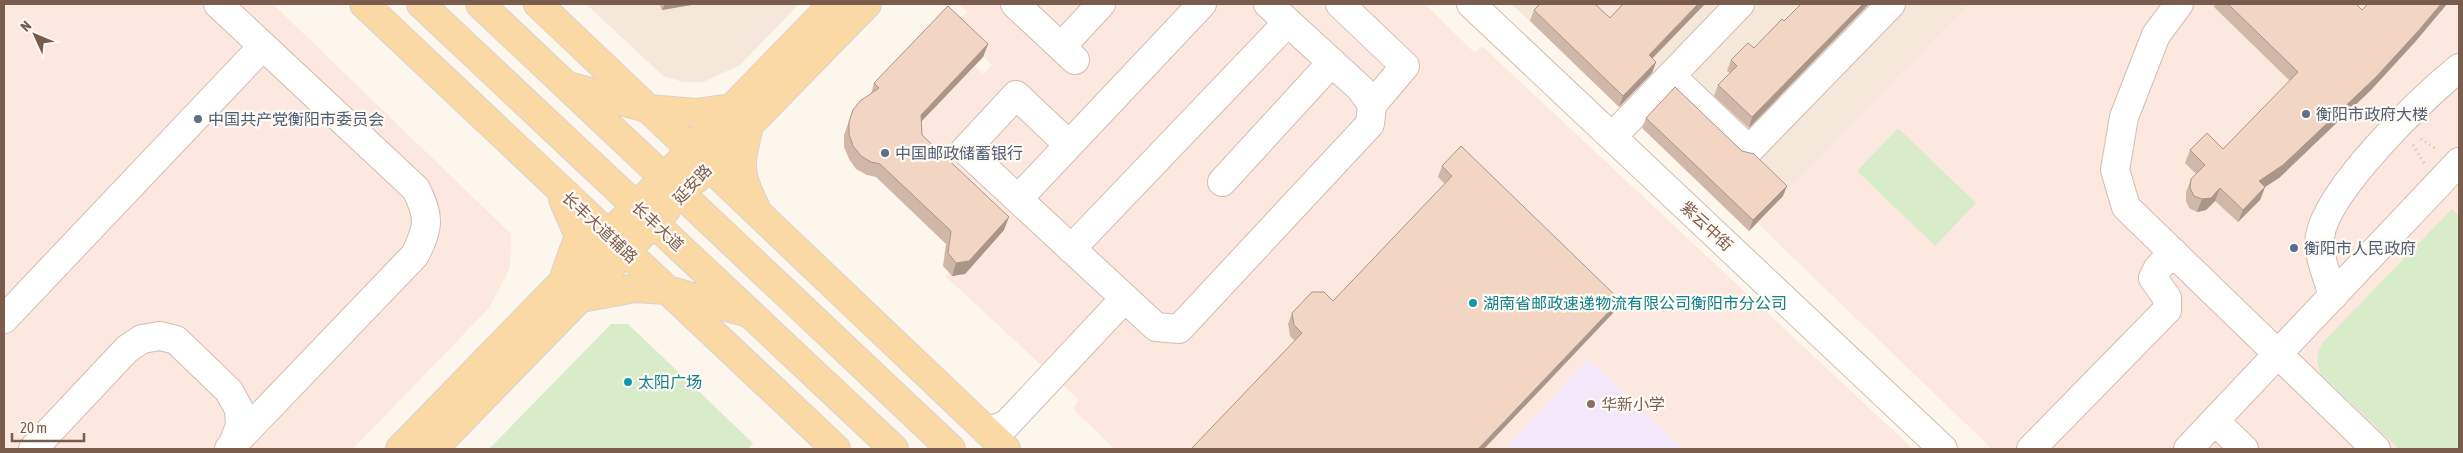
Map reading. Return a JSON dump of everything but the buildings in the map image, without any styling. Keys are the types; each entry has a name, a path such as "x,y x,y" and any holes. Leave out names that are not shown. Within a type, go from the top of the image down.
{"main road":[{"name":"长丰大道辅路","path":"364,4 836,449"},
{"name":"长丰大道","path":"421,4 894,449"},
{"path":"480,4 673,186 978,445"},
{"path":"538,4 942,389 978,445"},
{"name":"延安路","path":"741,116 833,4"},
{"name":"延安路","path":"434,449 572,290 645,214 741,116 867,4"},
{"path":"567,86 650,109 741,116 740,160 742,183 759,214"},
{"path":"536,167 565,201 579,236 572,290 635,288 667,290 750,314"},
{"name":"延安路","path":"400,449 572,290"}],"street":[{"path":"218,4 416,189 425,209 426,232 415,255 230,447"},
{"path":"1015,4 1068,54 1101,4"},
{"path":"1018,199 1202,4"},
{"path":"1069,145 1016,95 965,150 1156,327 1179,329 1370,124 1372,105 1404,66 1340,4"},
{"name":"紫云中街","path":"1471,4 1943,449"},
{"path":"1612,137 1740,4"},
{"path":"1670,76 1749,150 1891,4"},
{"path":"2179,4 2156,35 2124,117 2115,170 2126,207 2376,449"},
{"path":"1071,249 1275,9 1361,89 1372,105"},
{"path":"4,319 263,46"},
{"path":"1222,182 1332,62"},
{"path":"2333,296 2319,239 2323,224 2334,202 2362,164 2436,87 2459,68"},
{"path":"2188,449 2459,162"},
{"path":"2030,449 2167,310 2167,298 2152,278 2158,268 2173,252"},
{"path":"978,445 994,413 1119,293"},
{"path":"33,449 127,349 142,339 160,336 176,340 229,391 239,408 240,426 230,447"},
{"path":"2215,421 2244,449"}],"shaded area":[{"name":"中国共产党衡阳市委员会","path":"4,4 273,4 511,234 510,268 489,308 353,449 4,449"},
{"path":"586,4 799,4 740,65 703,82 683,82 663,76"},
{"path":"958,4 1425,4 1475,53 1482,46 1913,449 1684,449 1589,360 1506,449 1115,449 1074,410 1074,406 1079,400 945,276 948,273 960,276 965,274 970,266 917,148 916,127 975,66 983,74 992,65 952,27 967,12"},
{"path":"1511,4 1547,4 1530,21"},
{"path":"1579,4 1970,4 1783,196"},
{"name":"衡阳市人民政府","path":"1970,4 2459,4 2459,449 1992,449 1757,223"},
{"name":"华新小学","path":"1588,359 1684,449 1505,449"}],"green space":[{"path":"1898,128 1976,203 1935,246 1857,171"},
{"path":"2452,209 2459,216 2459,449 2399,449 2321,374 2318,366 2318,355 2322,343"},
{"name":"太阳广场","path":"611,324 628,324 753,443 749,449 489,449"}],"place":[{"name":"衡阳市政府大楼","path":"2306,114"},
{"name":"中国共产党衡阳市委员会","path":"198,119"},
{"name":"中国邮政储蓄银行","path":"885,153"},
{"name":"衡阳市人民政府","path":"2294,248"},
{"name":"湖南省邮政速递物流有限公司衡阳市分公司","path":"1473,303"},
{"name":"太阳广场","path":"628,382"},
{"name":"华新小学","path":"1591,404"}]}
